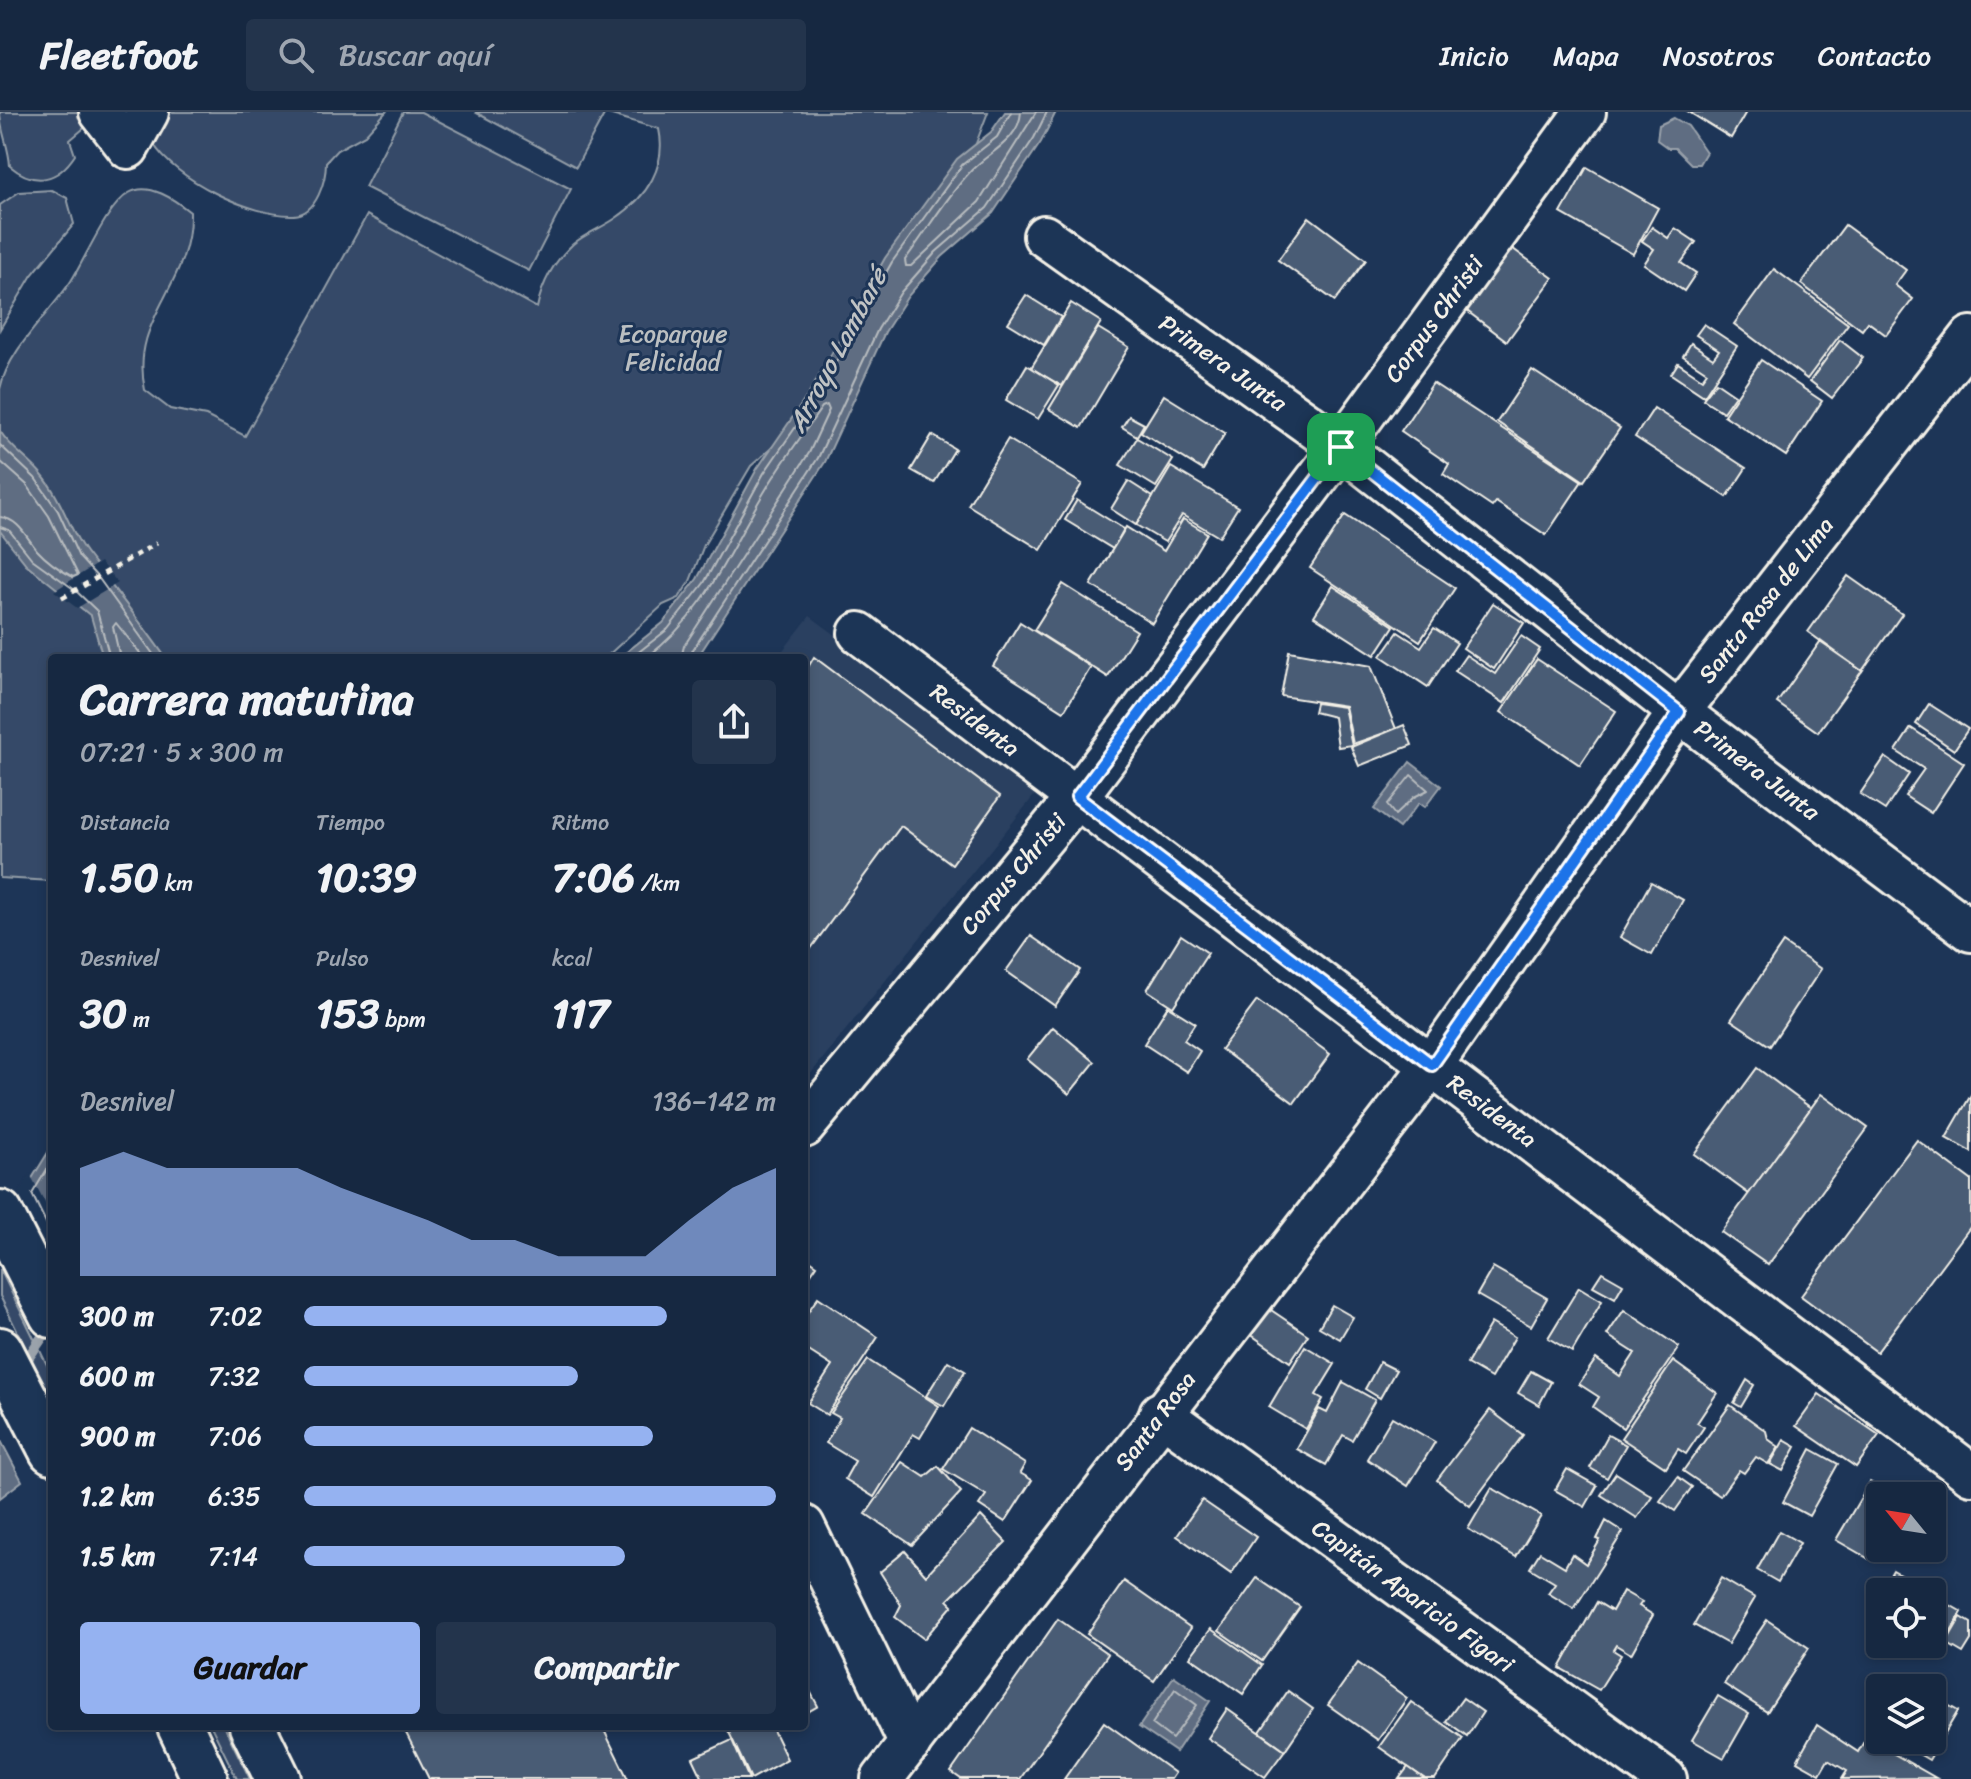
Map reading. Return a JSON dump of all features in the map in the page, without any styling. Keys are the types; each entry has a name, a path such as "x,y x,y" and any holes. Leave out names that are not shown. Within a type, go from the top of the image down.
{"main road":[{"path":"0,1213 48,1307"},
{"path":"0,1350 48,1443"},
{"path":"182,1730 205,1779"},
{"path":"254,1730 278,1779"}],"street":[{"path":"100,112 128,148 148,112"},
{"name":"Corpus Christi","path":"808,1122 1077,797 1341,447 1585,112"},
{"name":"Primera Junta","path":"1044,236 1341,447 1679,712 1971,931"},
{"name":"Santa Rosa de Lima","path":"1432,1065 1679,712 1965,357"},
{"name":"Residenta","path":"859,633 1971,1474"},
{"name":"Santa Rosa","path":"882,1779 1160,1413 1432,1065"},
{"name":"Capitán Aparicio Figari","path":"1160,1413 1666,1779"},
{"path":"808,1534 910,1744"}],"path":[{"path":"62,598 157,543"}],"shaded area":[{"path":"810,616 1041,787 808,1077 808,654 780,654"}],"green space":[{"path":"0,112 103,112 70,140 75,155 68,164 54,175 37,179 19,173 10,166"},
{"path":"149,112 386,112 365,135 337,150 326,162 319,195 309,209 294,215 257,210 236,203 178,170 153,143"},
{"path":"403,112 421,112 571,189 529,271 365,187"},
{"name":"Ecoparque Felicidad","path":"475,112 988,112 975,146 854,334 777,443 751,466 704,545 690,581 679,598 663,605 609,654 48,654 48,881 0,878 0,389 12,360 71,281 112,209 129,193 145,189 177,202 190,212 182,261 146,342 142,364 145,390 170,409 206,416 245,436 367,215 537,308 549,273 566,251 578,240 627,210 652,180 660,156 659,129 605,113 576,167"},
{"path":"52,190 67,198 74,224 32,275 0,329 0,205 19,192"},
{"path":"0,1269 48,1367 48,1394 0,1296"},
{"path":"213,1730 226,1730 250,1779 237,1779"}],"water":[{"path":"1005,112 1056,112 1041,142 993,213 942,257 908,296 885,332 825,462 700,654 624,654 663,623 697,579 757,469 810,392 885,258 957,159 991,132"},
{"path":"1674,118 1688,126 1706,152 1699,164 1691,164 1675,148 1668,148 1657,140 1659,125"},
{"path":"0,431 49,485 82,546 163,654 102,654 91,616 26,564 0,531"},
{"path":"1410,762 1441,786 1425,807 1419,803 1399,828 1374,809"},
{"path":"48,1152 48,1246 23,1193"},
{"path":"0,1439 22,1481 0,1498"},
{"path":"1174,1676 1210,1701 1176,1752 1139,1727"}],"pier":[{"path":"100,562 118,583 77,608 54,591"},
{"path":"30,1174 48,1208 48,1250 19,1194"}],"building":[{"path":"1689,112 1746,112 1731,138"},
{"path":"1587,167 1658,208 1633,254 1561,213"},
{"path":"1309,217 1366,260 1335,301 1278,260"},
{"path":"1845,225 1906,270 1895,285 1913,299 1886,335 1868,322 1862,330 1801,284"},
{"path":"1652,227 1668,238 1675,228 1696,242 1681,263 1696,273 1684,291 1644,264 1654,249 1642,241"},
{"path":"1509,246 1553,278 1507,341 1463,308"},
{"path":"1774,269 1848,324 1807,379 1734,324"},
{"path":"1026,295 1061,317 1044,345 1008,323"},
{"path":"1071,303 1101,322 1062,386 1031,368"},
{"path":"1704,324 1737,346 1704,396 1671,374 1678,363 1702,379 1707,372 1683,356 1691,343 1713,358 1719,350 1696,335"},
{"path":"1098,328 1129,347 1081,428 1049,409"},
{"path":"1840,340 1863,358 1832,398 1810,381"},
{"path":"1761,360 1822,401 1786,456 1724,415"},
{"path":"1027,365 1059,385 1038,419 1006,400"},
{"path":"1532,370 1620,428 1584,481 1497,422"},
{"path":"1716,382 1735,395 1723,412 1703,399"},
{"path":"1433,383 1582,481 1546,535 1496,502 1492,507 1443,474 1449,464 1401,431"},
{"path":"1164,395 1225,433 1203,470 1141,432"},
{"path":"1654,408 1746,468 1727,497 1635,437"},
{"path":"1129,416 1144,424 1137,436 1122,427"},
{"path":"932,435 955,449 934,483 911,470"},
{"path":"1137,438 1173,460 1156,487 1120,465"},
{"path":"1008,439 1082,484 1041,550 968,505"},
{"path":"1171,467 1238,507 1219,537 1182,515 1165,542 1136,525"},
{"path":"1128,481 1153,497 1136,525 1111,509"},
{"path":"1077,500 1124,529 1113,549 1065,520"},
{"path":"1345,515 1455,588 1420,641 1310,568"},
{"path":"1183,519 1207,533 1152,623 1091,585 1126,527 1164,551"},
{"path":"1848,576 1902,614 1862,671 1808,632"},
{"path":"1063,584 1137,631 1108,677 1034,630"},
{"path":"1333,586 1394,626 1375,655 1314,616"},
{"path":"1493,603 1524,623 1494,669 1463,648"},
{"path":"1020,622 1091,667 1064,711 993,666"},
{"path":"1434,628 1457,643 1428,687 1381,656 1398,632 1421,647"},
{"path":"1521,636 1540,649 1504,703 1455,671 1466,655 1495,674"},
{"path":"1820,642 1862,671 1818,732 1777,703"},
{"path":"1289,651 1371,666 1396,729 1353,744 1345,706 1281,696"},
{"path":"814,657 1000,796 952,864 901,826 808,953 808,667"},
{"path":"1537,659 1616,711 1580,765 1501,712"},
{"path":"1316,703 1344,707 1352,745 1338,747 1334,717 1314,712"},
{"path":"1929,704 1968,729 1954,750 1916,724"},
{"path":"1404,725 1412,745 1359,766 1351,747"},
{"path":"1911,728 1964,763 1931,813 1905,796 1924,769 1896,751"},
{"path":"1885,757 1909,774 1885,810 1860,794"},
{"path":"1651,882 1683,900 1652,955 1620,937"},
{"path":"1181,935 1208,953 1173,1007 1147,990"},
{"path":"1031,936 1080,970 1055,1006 1006,971"},
{"path":"1783,943 1821,969 1770,1046 1731,1020"},
{"path":"1257,1001 1330,1054 1294,1103 1221,1049"},
{"path":"1168,1006 1195,1023 1184,1040 1200,1051 1187,1072 1144,1044"},
{"path":"1053,1027 1095,1062 1069,1094 1027,1059"},
{"path":"1757,1068 1811,1108 1749,1194 1694,1154"},
{"path":"1821,1094 1868,1128 1768,1265 1721,1232"},
{"path":"1971,1095 1971,1152 1946,1138"},
{"path":"1917,1140 1971,1180 1971,1226 1877,1352 1801,1296"},
{"path":"808,1259 817,1265 808,1278"},
{"path":"1493,1267 1547,1298 1531,1326 1477,1295"},
{"path":"1602,1272 1623,1284 1615,1298 1593,1286"},
{"path":"1579,1287 1602,1301 1572,1352 1548,1338"},
{"path":"818,1297 878,1337 827,1415 808,1403 832,1366 808,1351 808,1312"},
{"path":"1332,1305 1353,1317 1340,1339 1319,1327"},
{"path":"1268,1308 1308,1335 1290,1362 1250,1334"},
{"path":"1624,1310 1679,1347 1623,1428 1593,1407 1599,1397 1579,1384 1596,1359 1620,1376 1635,1353 1607,1335"},
{"path":"1491,1323 1515,1337 1491,1378 1467,1364"},
{"path":"1305,1346 1335,1364 1316,1395 1323,1399 1306,1429 1269,1407"},
{"path":"868,1360 939,1406 920,1438 913,1434 874,1497 845,1479 855,1461 826,1443 840,1418 831,1413"},
{"path":"948,1361 965,1371 944,1406 926,1396"},
{"path":"1673,1361 1717,1393 1697,1423 1704,1427 1686,1454 1678,1449 1666,1468 1621,1438"},
{"path":"1380,1362 1396,1370 1380,1398 1365,1389"},
{"path":"1531,1371 1551,1382 1539,1405 1518,1393"},
{"path":"1747,1380 1754,1385 1741,1407 1734,1403"},
{"path":"1343,1382 1375,1400 1352,1440 1343,1435 1326,1465 1297,1449 1319,1409 1327,1413"},
{"path":"1819,1394 1879,1435 1856,1467 1796,1426"},
{"path":"1730,1405 1766,1431 1768,1439 1779,1447 1768,1464 1756,1457 1744,1473 1739,1470 1720,1496 1683,1471"},
{"path":"1490,1410 1523,1435 1470,1506 1437,1480"},
{"path":"1392,1417 1435,1442 1408,1486 1367,1459"},
{"path":"969,1428 1025,1464 1020,1473 1032,1480 1005,1522 979,1505 986,1495 943,1469"},
{"path":"1608,1435 1626,1445 1607,1478 1590,1468"},
{"path":"1784,1440 1796,1447 1783,1471 1770,1464"},
{"path":"1811,1449 1838,1464 1809,1516 1783,1502"},
{"path":"902,1462 925,1477 938,1466 961,1492 912,1545 866,1514"},
{"path":"1567,1469 1597,1486 1585,1507 1555,1490"},
{"path":"1616,1473 1652,1496 1637,1518 1601,1495"},
{"path":"1678,1477 1692,1487 1675,1511 1660,1501"},
{"path":"1492,1488 1541,1516 1516,1557 1468,1529"},
{"path":"1866,1489 1866,1557 1836,1540"},
{"path":"1202,1500 1256,1537 1231,1574 1177,1536"},
{"path":"981,1516 1006,1542 948,1600 953,1605 924,1639 895,1617 901,1605 880,1572 905,1551 926,1575"},
{"path":"1606,1521 1623,1532 1574,1609 1548,1593 1555,1583 1530,1568 1540,1552 1565,1567 1572,1554 1586,1564 1600,1540 1597,1539"},
{"path":"1779,1531 1800,1543 1778,1582 1757,1570"},
{"path":"1893,1570 1907,1578 1888,1578"},
{"path":"1257,1578 1300,1607 1262,1661 1219,1631"},
{"path":"1721,1578 1755,1598 1728,1644 1694,1625"},
{"path":"1124,1581 1191,1628 1154,1681 1087,1634"},
{"path":"1623,1591 1642,1602 1639,1606 1653,1615 1631,1654 1616,1645 1613,1650 1621,1655 1599,1690 1560,1668 1597,1602 1612,1611"},
{"path":"1946,1603 1962,1612 1946,1640"},
{"path":"1961,1617 1971,1623 1971,1640 1963,1653 1946,1643"},
{"path":"1058,1619 1108,1654 1020,1779 961,1779 951,1772"},
{"path":"1767,1620 1809,1648 1767,1712 1724,1684"},
{"path":"1211,1629 1262,1665 1243,1694 1190,1657"},
{"path":"1358,1663 1407,1698 1378,1740 1328,1705"},
{"path":"808,1687 818,1706 808,1712"},
{"path":"1288,1691 1313,1709 1285,1750 1260,1732"},
{"path":"1718,1696 1749,1714 1724,1758 1692,1740"},
{"path":"1463,1698 1483,1712 1467,1736 1446,1721"},
{"path":"1411,1702 1463,1738 1435,1779 1425,1779 1379,1747"},
{"path":"1946,1704 1958,1711 1946,1731"},
{"path":"1227,1709 1285,1750 1265,1777 1208,1738"},
{"path":"1104,1722 1175,1773 1171,1779 1064,1779"},
{"path":"1817,1725 1858,1752 1866,1738 1866,1754 1894,1754 1936,1778 1842,1779 1847,1771 1828,1760 1820,1774 1797,1761"},
{"path":"404,1730 604,1730 628,1779 429,1779"},
{"path":"728,1730 773,1730 787,1759 751,1779"},
{"path":"732,1740 749,1779 703,1779 693,1758"},
{"path":"1919,1754 1933,1754 1929,1760"},
{"path":"1408,1767 1425,1779 1399,1779"}],"waterway":[{"name":"Arroyo Lambaré","path":"21,1368 48,1329"}],"route":[{"path":"1341,447 1679,712 1432,1065 1077,797 1341,447"}]}
